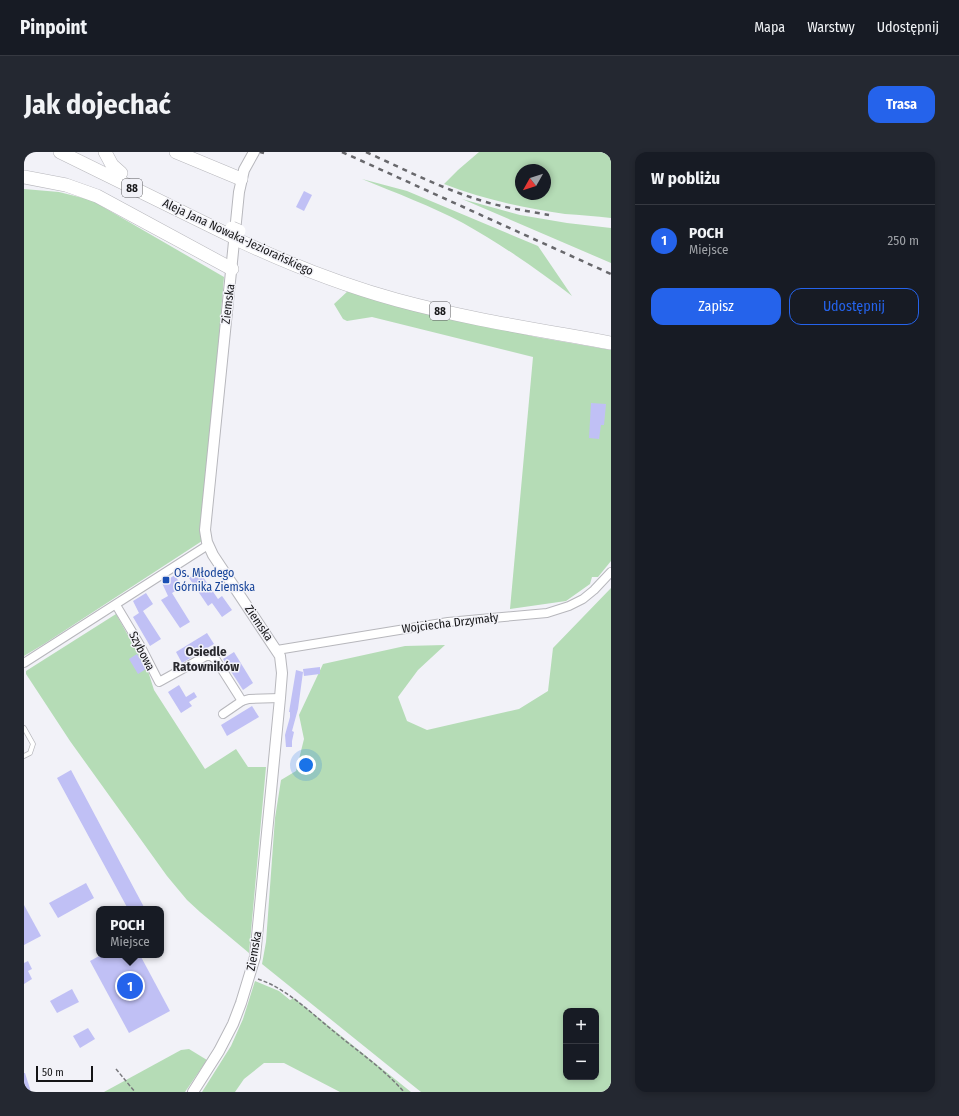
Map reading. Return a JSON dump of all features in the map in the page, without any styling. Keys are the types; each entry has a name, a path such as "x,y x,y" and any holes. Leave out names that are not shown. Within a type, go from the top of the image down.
{"main road":[{"name":"Aleja Jana Nowaka-Jeziorańskiego","path":"60,152 308,270 396,300 467,316 611,343"},
{"name":"Aleja Jana Nowaka-Jeziorańskiego","path":"78,152 121,173 235,234 365,282 400,292 469,308 611,335"},
{"path":"105,152 112,165 121,173"},
{"path":"176,152 241,179"},
{"path":"24,177 66,186 96,196 232,268"}],"street":[{"name":"Ziemska","path":"193,1092 227,1037 238,1014 250,976 257,943 280,698 281,663 277,650 222,569 208,545 205,534 221,361 232,268 235,223 241,179 244,170 254,152"},
{"path":"24,663 208,545"},
{"name":"Wojciecha Drzymały","path":"277,650 448,622 547,613 569,606 582,599 594,590 611,572"},
{"name":"Szybowa","path":"116,605 140,645 159,682 206,656 211,656 216,660 242,701"},
{"path":"223,714 242,701 249,699 280,698"}],"lane":[{"path":"24,728 33,744 30,753 24,756"}],"path":[{"path":"250,976 267,982 283,991 386,1074 404,1092"},
{"path":"116,1069 135,1092"}],"green space":[{"path":"479,152 611,152 611,218 565,214 519,206 488,199 444,184"},
{"path":"362,179 407,191 538,246 572,296 546,276 492,240 463,223 426,205"},
{"path":"24,189 59,192 91,200 224,277 202,541 24,656"},
{"path":"462,199 520,215 567,223 611,228 611,263"},
{"path":"349,290 383,302 536,337 611,350 611,561 598,577 592,577 590,584 566,601 510,609 533,357 372,317 347,321 343,319 334,304"},
{"path":"611,588 611,1092 421,1092 262,964 266,942 275,818 281,780 296,771 304,739 299,715 323,664 405,646 445,645 418,670 398,697 407,721 427,730 519,709 548,691 553,648"},
{"path":"116,614 148,671 154,690 205,769 236,749 248,767 266,767 249,953 187,900 167,876 70,741 26,674 26,671"},
{"path":"255,981 279,991 290,1000 294,998 411,1092 340,1092 284,1063 264,1063 244,1079 235,1092 202,1092 231,1046 243,1019"},
{"path":"189,1049 207,1060 185,1092 104,1092 181,1050"}],"building":[{"path":"304,191 312,195 304,211 296,207"},
{"path":"591,403 606,404 604,425 601,425 599,439 589,438"},
{"path":"199,571 218,599 222,596 232,610 222,617 212,603 208,606 189,578"},
{"path":"175,575 182,587 172,593 190,622 180,628 161,600 168,596 162,583"},
{"path":"146,593 153,604 143,611 161,639 150,646 133,617 139,613 133,601"},
{"path":"207,633 214,644 182,663 176,652"},
{"path":"234,652 253,683 243,690 223,659"},
{"path":"137,654 146,669 138,674 129,659"},
{"path":"320,667 320,674 304,676 303,669"},
{"path":"296,670 303,672 298,709 292,731 294,732 292,747 286,747 285,735 290,717 289,712"},
{"path":"179,685 186,697 194,692 197,697 189,702 192,706 181,713 168,692"},
{"path":"252,706 259,717 227,736 221,725"},
{"path":"71,770 143,906 126,906 57,778"},
{"path":"86,883 94,898 58,918 49,903"},
{"path":"24,905 41,936 24,945"},
{"path":"96,958 142,958 170,1011 129,1033 90,961"},
{"path":"28,961 32,969 28,971 32,979 24,984 24,963"},
{"path":"72,989 79,1002 57,1013 50,1001"},
{"path":"88,1028 95,1039 80,1048 73,1036"},
{"path":"25,1073 31,1092 24,1092"}],"railway":[{"path":"260,152 264,153"},
{"path":"342,152 611,274"},
{"path":"366,152 455,192 501,206 549,215"}],"place":[{"name":"Os. Młodego Górnika Ziemska","path":"166,580"},
{"name":"POCH","path":"130,986"}],"district":[{"name":"Osiedle Ratowników","path":"206,658"}]}
